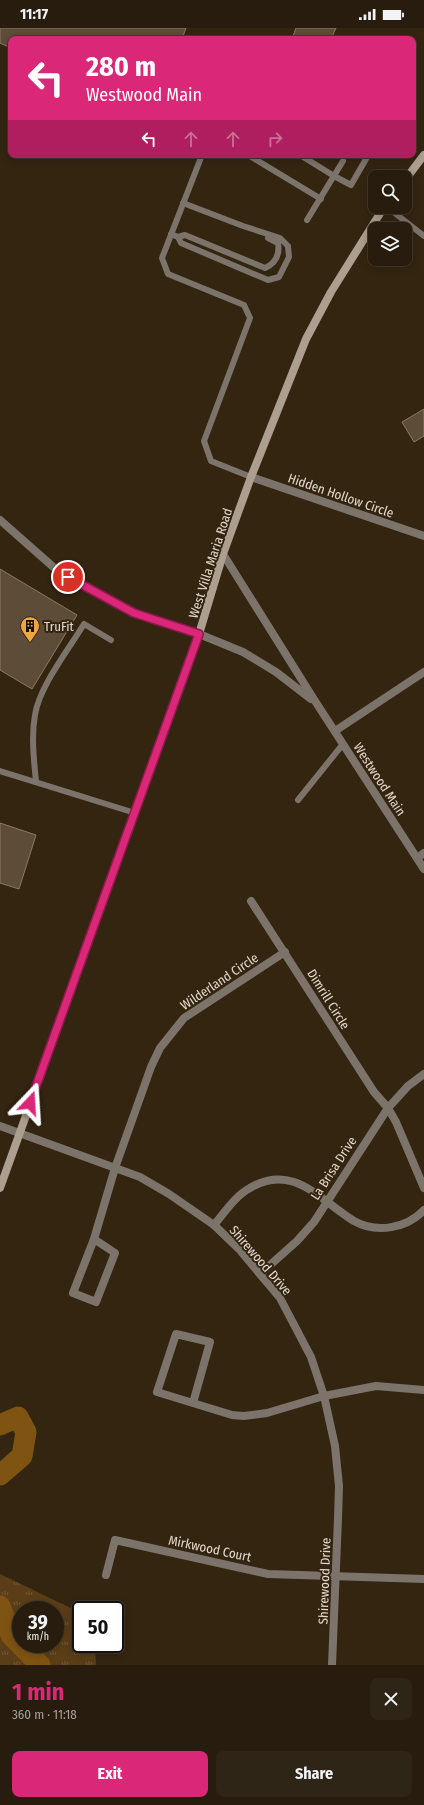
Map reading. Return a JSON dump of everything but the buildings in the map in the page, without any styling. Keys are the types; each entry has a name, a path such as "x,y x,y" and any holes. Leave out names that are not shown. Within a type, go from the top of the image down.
{"main road":[{"path":"412,171 424,155"},
{"name":"West Villa Maria Road","path":"0,1188 199,634 223,554 251,477 285,390 318,315 355,252 380,214"}],"street":[{"name":"Hidden Hollow Circle","path":"251,477 424,536"},
{"name":"Westwood Main","path":"0,520 59,572 134,613 199,634 243,652 269,668 315,702"},
{"name":"Westwood Main","path":"223,554 315,702 424,869"},
{"path":"335,731 424,672"},
{"path":"417,858 424,853"},
{"name":"Dimrill Circle","path":"251,900 374,1092 388,1108 424,1188"},
{"name":"Wilderland Circle","path":"94,1239 115,1253 96,1302 74,1293 94,1239 115,1168 151,1067 160,1048 184,1018 285,952"},
{"name":"La Brisa Drive","path":"260,1274 297,1241 314,1222 388,1108 408,1086 424,1074"},
{"name":"Shirewood Drive","path":"0,1126 140,1176 214,1225 239,1249 280,1298 311,1357 324,1396 335,1446 338,1486 332,1665"},
{"path":"214,1225 240,1194 255,1185 273,1180 286,1179 298,1183 327,1200 355,1222 370,1226 385,1228 399,1226 415,1219 424,1210"},
{"path":"193,1403 210,1342 176,1334 157,1392 232,1415 244,1416 267,1413 324,1396 376,1386 424,1390"},
{"name":"Mirkwood Court","path":"106,1575 115,1540 268,1574 336,1575"},
{"path":"336,1575 424,1580"}],"lane":[{"path":"201,158 162,258 168,274 244,305 250,318 204,441 212,461 251,477"},
{"path":"253,158 321,199"},
{"path":"305,158 351,185 366,158"},
{"path":"307,220 343,161"},
{"path":"178,237 181,243 268,280 279,277 289,257 288,246 280,238 183,203"},
{"path":"394,214 424,236"},
{"path":"171,234 178,237 185,235 265,268 273,264 279,254 278,243 273,239 249,231 244,226"},
{"path":"36,782 34,752 35,715 41,694 84,624 111,640"},
{"path":"298,800 343,744"},
{"path":"0,771 135,813"}],"green space":[{"path":"0,1574 56,1601 12,1601 12,1653 64,1653 64,1605 72,1609 72,1653 95,1653 96,1665 0,1665"}],"waterway":[{"path":"0,1425 18,1417 26,1432 22,1456 0,1475"},
{"path":"0,1606 11,1635 40,1665"}],"place":[{"name":"TruFit","path":"30,643"}],"route":[{"path":"30,1103 199,634 134,613 68,577"}]}
